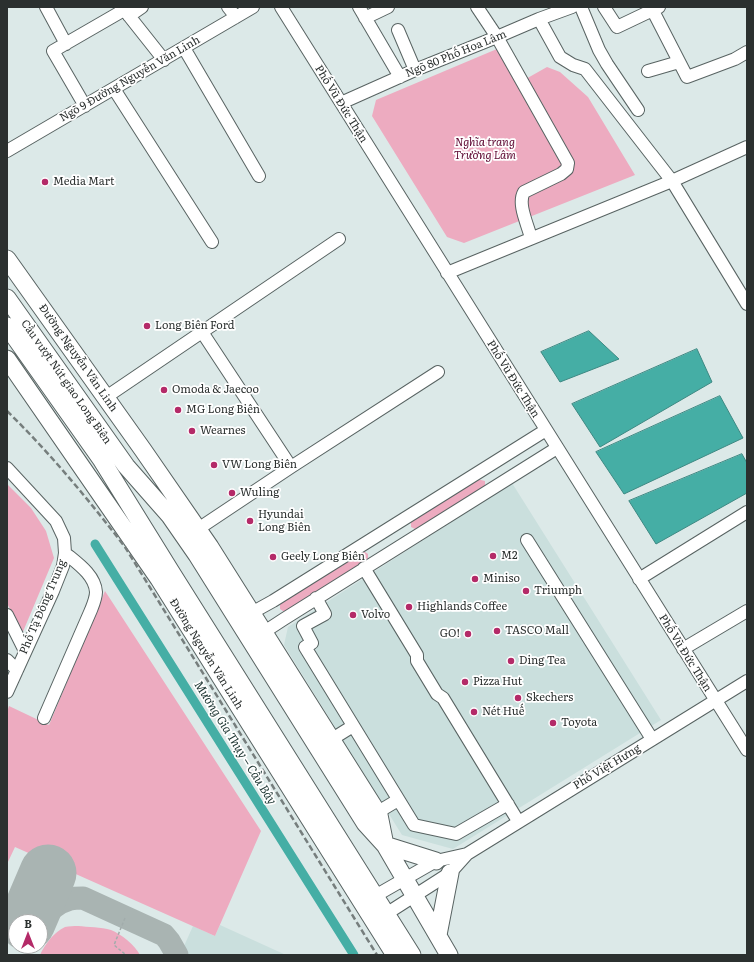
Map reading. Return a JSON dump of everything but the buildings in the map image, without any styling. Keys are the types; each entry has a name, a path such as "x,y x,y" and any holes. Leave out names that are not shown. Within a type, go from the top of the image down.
{"highway":[{"name":"Đường Nguyễn Văn Linh","path":"7,259 198,529 245,617 364,823 385,845 449,955"},
{"name":"Cầu vượt Nút giao Long Biên","path":"7,298 126,466"},
{"name":"Cầu vượt Nút giao Long Biên","path":"7,326 101,459"},
{"name":"Đường Nguyễn Văn Linh","path":"7,359 375,896 412,955"},
{"path":"143,450 170,516"},
{"name":"Đường Nguyễn Văn Linh","path":"101,459 282,762 395,955"},
{"name":"Đường Nguyễn Văn Linh","path":"126,466 170,516 197,555 245,617"},
{"name":"Đường Nguyễn Văn Linh","path":"257,637 333,743 379,815 385,845"},
{"path":"385,845 436,860"},
{"path":"438,935 450,873"}],"street":[{"path":"46,7 66,44"},
{"path":"85,106 53,51 125,11 142,7"},
{"path":"228,7 236,17"},
{"name":"Ngõ 9 Đường Nguyễn Văn Linh","path":"7,151 253,7"},
{"name":"Phố Vũ Đức Thận","path":"280,7 747,750"},
{"path":"388,7 362,12 400,77"},
{"path":"476,7 497,37 568,163 567,169 524,192 522,196 521,203 531,238"},
{"path":"581,7 605,61 638,110"},
{"path":"604,7 617,27 656,8 687,77 735,59 747,52"},
{"name":"Ngõ 80 Phố Hoa Lâm","path":"341,103 415,70 568,8"},
{"path":"125,11 164,60"},
{"path":"539,19 560,57 573,65 585,68 672,181 747,304"},
{"path":"398,30 415,70"},
{"path":"184,48 259,176"},
{"path":"648,71 679,62"},
{"path":"114,89 212,242"},
{"path":"447,273 672,181 747,147"},
{"path":"104,395 112,393 339,239"},
{"path":"202,332 291,467"},
{"path":"198,529 438,372"},
{"path":"245,617 546,430"},
{"path":"257,637 316,598 557,448"},
{"name":"Phố Tạ Đông Trung","path":"7,468 56,521 64,538 65,553 63,566 7,692"},
{"path":"639,579 747,512"},
{"path":"385,531 396,548"},
{"path":"528,540 652,739"},
{"path":"44,718 91,610 96,593 95,586 89,575 79,564 65,553"},
{"path":"364,568 417,655 422,657 443,691 443,698 518,821"},
{"path":"316,598 325,614 303,626 312,643 305,648 414,825 456,834 508,804"},
{"path":"683,649 747,611"},
{"path":"7,615 25,651"},
{"path":"7,660 17,670"},
{"name":"Phố Việt Hưng","path":"386,914 450,873 467,854 518,821 747,681"},
{"path":"333,743 337,736 353,726"},
{"path":"379,815 383,809 398,800"},
{"name":"Phố Việt Hưng","path":"375,896 436,860 467,854"}],"path":[{"path":"125,918 114,945 126,955"}],"shaded area":[{"path":"512,483 661,720 453,849 402,835 284,645 288,627"},
{"path":"220,925 286,955 180,955 193,926 215,936"}],"green space":[{"name":"Nghĩa trang Trường Lâm","path":"504,46 524,80 547,67 560,72 588,97 635,175 464,243 447,237 372,116 376,100"},
{"path":"477,479 485,481 483,488 420,528 415,529 411,527 411,522 414,518"},
{"path":"7,484 31,508 46,531 54,558 22,634 7,603"},
{"path":"360,552 365,552 368,554 366,562 287,611 280,609 281,602"},
{"path":"105,591 261,831 215,936 15,847 7,864 7,712 9,706 49,725"},
{"path":"70,926 103,928 111,930 123,937 138,951 140,955 40,955 48,954 48,942 57,932"}],"water":[{"path":"589,331 619,359 560,382 541,352"},
{"path":"697,349 712,382 600,447 572,404"},
{"path":"720,396 743,438 624,494 596,452"},
{"path":"742,454 747,463 747,493 656,544 629,501"}],"waterway":[{"name":"Mương Gia Thụy – Cầu Bây","path":"95,544 354,955"}],"taxiway":[{"path":"46,914 66,900 83,898 164,935 177,955"}],"runway":[{"path":"30,914 48,873"}],"railway":[{"path":"7,411 68,477 125,547 377,955"}],"place":[{"name":"Media Mart","path":"45,182"},
{"name":"Long Biên Ford","path":"147,326"},
{"name":"Omoda & Jaecoo","path":"164,390"},
{"name":"MG Long Biên","path":"178,410"},
{"name":"Wearnes","path":"192,431"},
{"name":"VW Long Biên","path":"214,465"},
{"name":"Wuling","path":"232,493"},
{"name":"Hyundai Long Biên","path":"250,521"},
{"name":"M2","path":"493,556"},
{"name":"Geely Long Biên","path":"273,557"},
{"name":"Miniso","path":"475,579"},
{"name":"Triumph","path":"526,591"},
{"name":"Highlands Coffee","path":"409,607"},
{"name":"Volvo","path":"353,615"},
{"name":"TASCO Mall","path":"497,631"},
{"name":"GO!","path":"468,634"},
{"name":"Ding Tea","path":"511,661"},
{"name":"Pizza Hut","path":"465,682"},
{"name":"Skechers","path":"518,698"},
{"name":"Nét Huế","path":"474,712"},
{"name":"Toyota","path":"553,723"}]}
